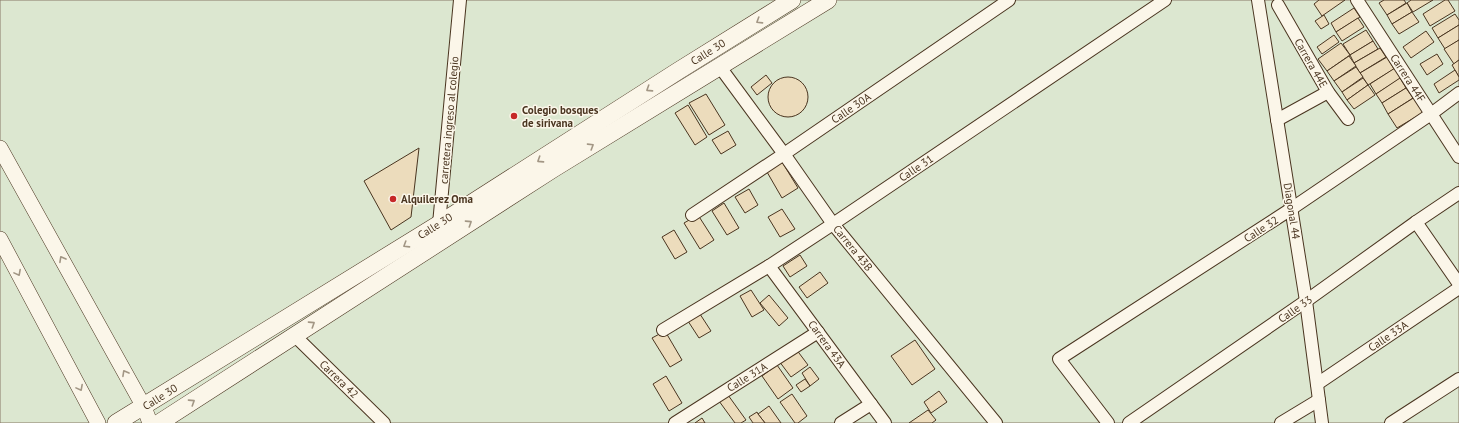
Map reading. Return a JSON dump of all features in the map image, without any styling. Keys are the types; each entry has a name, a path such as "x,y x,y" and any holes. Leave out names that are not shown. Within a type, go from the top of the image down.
{"main road":[{"name":"Calle 30","path":"159,423 294,335 443,231 678,71 792,0"},
{"name":"Calle 30","path":"116,423 443,231 553,169 828,0"}],"street":[{"name":"carretera ingreso al colegio","path":"443,231 460,0"},
{"name":"Calle 30A","path":"692,215 1009,0"},
{"name":"Calle 31","path":"663,330 769,266 833,224 1164,0"},
{"name":"Diagonal 44","path":"1258,0 1306,301 1322,423"},
{"name":"Carrera 44F","path":"1357,0 1459,156"},
{"path":"1261,16 1282,2"},
{"name":"Carrera 44E","path":"1282,2 1328,92 1348,119"},
{"name":"Carrera 43B","path":"720,67 833,224 996,423"},
{"path":"1277,120 1328,92"},
{"name":"Calle 32","path":"1108,423 1059,359 1291,209 1431,114 1459,93"},
{"path":"0,148 144,407 150,423"},
{"name":"Calle 33","path":"1129,423 1306,301 1416,222 1459,194"},
{"path":"1416,222 1459,284"},
{"path":"0,239 98,423"},
{"name":"Carrera 43A","path":"769,266 885,423"},
{"name":"Calle 33A","path":"1317,384 1459,288"},
{"name":"Calle 31A","path":"675,423 818,332"},
{"name":"Carrera 42","path":"294,335 384,423"},
{"path":"1392,423 1459,379"},
{"path":"1281,423 1319,400"},
{"path":"841,423 871,404"}],"green space":[{"path":"0,0 1459,0 1459,423 0,423"}],"building":[{"path":"1319,0 1345,0 1322,16 1314,4"},
{"path":"1384,0 1404,0 1406,3 1387,15 1379,3"},
{"path":"1411,0 1433,0 1413,12 1407,3"},
{"path":"1445,0 1448,0 1455,11 1430,26 1423,14"},
{"path":"1407,3 1412,12 1392,24 1387,15"},
{"path":"1354,8 1360,17 1336,32 1331,23"},
{"path":"1412,12 1419,22 1399,34 1392,24"},
{"path":"1455,14 1459,20 1459,25 1438,38 1432,28"},
{"path":"1324,15 1329,24 1321,29 1315,21"},
{"path":"1358,18 1364,27 1342,41 1336,32"},
{"path":"1459,25 1459,40 1445,49 1438,38"},
{"path":"1366,30 1373,41 1350,55 1343,44"},
{"path":"1426,31 1434,42 1411,58 1403,47"},
{"path":"1334,35 1339,42 1322,54 1317,47"},
{"path":"1459,40 1459,60 1454,64 1444,49"},
{"path":"1373,41 1378,49 1354,63 1350,55"},
{"path":"1341,43 1350,55 1327,71 1318,59"},
{"path":"1380,48 1386,57 1360,73 1354,63"},
{"path":"1437,54 1443,64 1427,75 1420,64"},
{"path":"1349,56 1356,66 1334,81 1327,71"},
{"path":"1387,57 1394,69 1368,85 1360,73"},
{"path":"1459,60 1459,77 1452,65"},
{"path":"1356,67 1363,77 1342,92 1334,81"},
{"path":"1395,68 1401,78 1376,94 1370,84"},
{"path":"1455,70 1459,80 1439,93 1434,84"},
{"path":"766,75 772,83 757,95 751,87"},
{"path":"788,77 796,79 802,83 806,89 808,97 806,105 802,111 796,115 788,117 780,115 774,111 770,105 768,97 770,89 774,83 780,79"},
{"path":"1363,78 1368,85 1347,100 1342,92"},
{"path":"1400,78 1406,88 1382,103 1376,94"},
{"path":"1368,85 1375,95 1354,109 1347,100"},
{"path":"1406,88 1413,98 1388,114 1382,103"},
{"path":"706,94 725,125 709,135 689,103"},
{"path":"1415,97 1424,112 1397,128 1388,114"},
{"path":"688,105 707,137 695,145 675,113"},
{"path":"728,131 736,145 721,154 712,140"},
{"name":"Alquilerez Oma","path":"419,148 411,217 391,230 364,181"},
{"path":"782,162 798,188 782,198 767,172"},
{"path":"749,189 758,205 745,213 735,197"},
{"path":"724,203 739,228 727,235 712,211"},
{"path":"782,209 795,229 780,237 768,217"},
{"path":"698,215 714,240 700,249 684,223"},
{"path":"674,230 687,252 675,259 662,237"},
{"path":"800,255 807,266 790,277 783,266"},
{"path":"820,272 828,283 807,298 799,287"},
{"path":"751,290 764,310 752,317 740,296"},
{"path":"769,295 788,318 779,326 760,303"},
{"path":"698,311 711,331 699,338 686,318"},
{"path":"665,331 682,360 670,367 652,338"},
{"path":"915,340 935,369 912,385 891,356"},
{"path":"796,349 808,365 791,377 779,361"},
{"path":"777,365 793,388 778,399 762,376"},
{"path":"810,367 819,379 810,386 802,373"},
{"path":"666,376 682,403 669,411 653,384"},
{"path":"805,379 810,386 801,392 796,385"},
{"path":"939,391 947,402 931,413 924,402"},
{"path":"792,394 807,416 798,423 795,423 780,402"},
{"path":"728,395 746,420 741,423 735,423 719,401"},
{"path":"769,406 781,423 765,423 758,414"},
{"path":"928,410 936,420 932,423 909,423"},
{"path":"757,412 765,423 753,423 749,417"},
{"path":"702,418 705,423 695,423"}],"place":[{"name":"Colegio bosques de sirivana","path":"514,116"},
{"name":"Alquilerez Oma","path":"393,199"}]}
